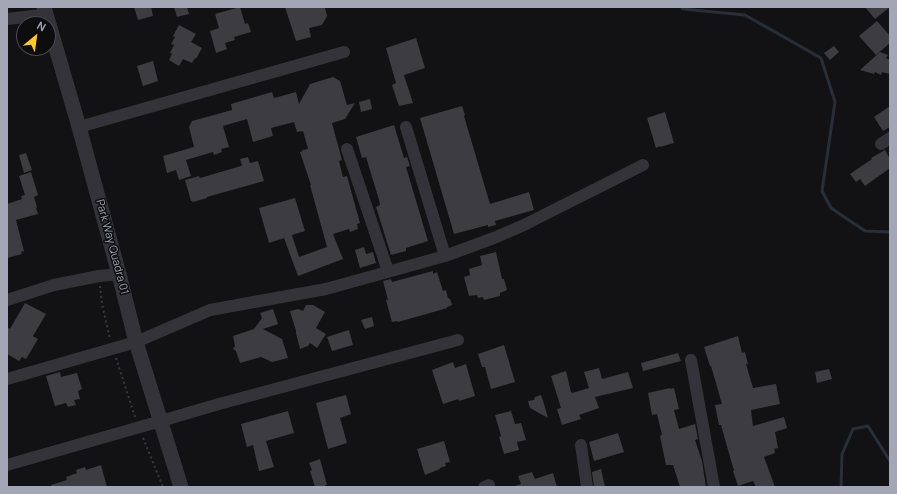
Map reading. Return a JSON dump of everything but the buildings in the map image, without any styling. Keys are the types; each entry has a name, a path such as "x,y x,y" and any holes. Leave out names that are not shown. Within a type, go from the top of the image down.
{"street":[{"path":"7,19 41,15 46,12"},
{"name":"Park Way Quadra 01","path":"46,12 79,127 136,342 181,487"},
{"path":"79,127 344,52"},
{"path":"406,127 445,256"},
{"path":"347,150 388,272"},
{"path":"7,379 136,342 210,310 326,289 445,256 524,225 643,165"},
{"path":"7,300 54,285 98,276 119,274"},
{"path":"7,465 161,422 219,404 458,340"},
{"path":"691,360 714,487"},
{"path":"581,445 587,487"}],"waterway":[{"path":"681,7 683,9 745,15 821,58 835,102 822,191 831,208 865,231 890,232"},
{"path":"841,487 842,454 853,429 868,426 890,461"}]}
